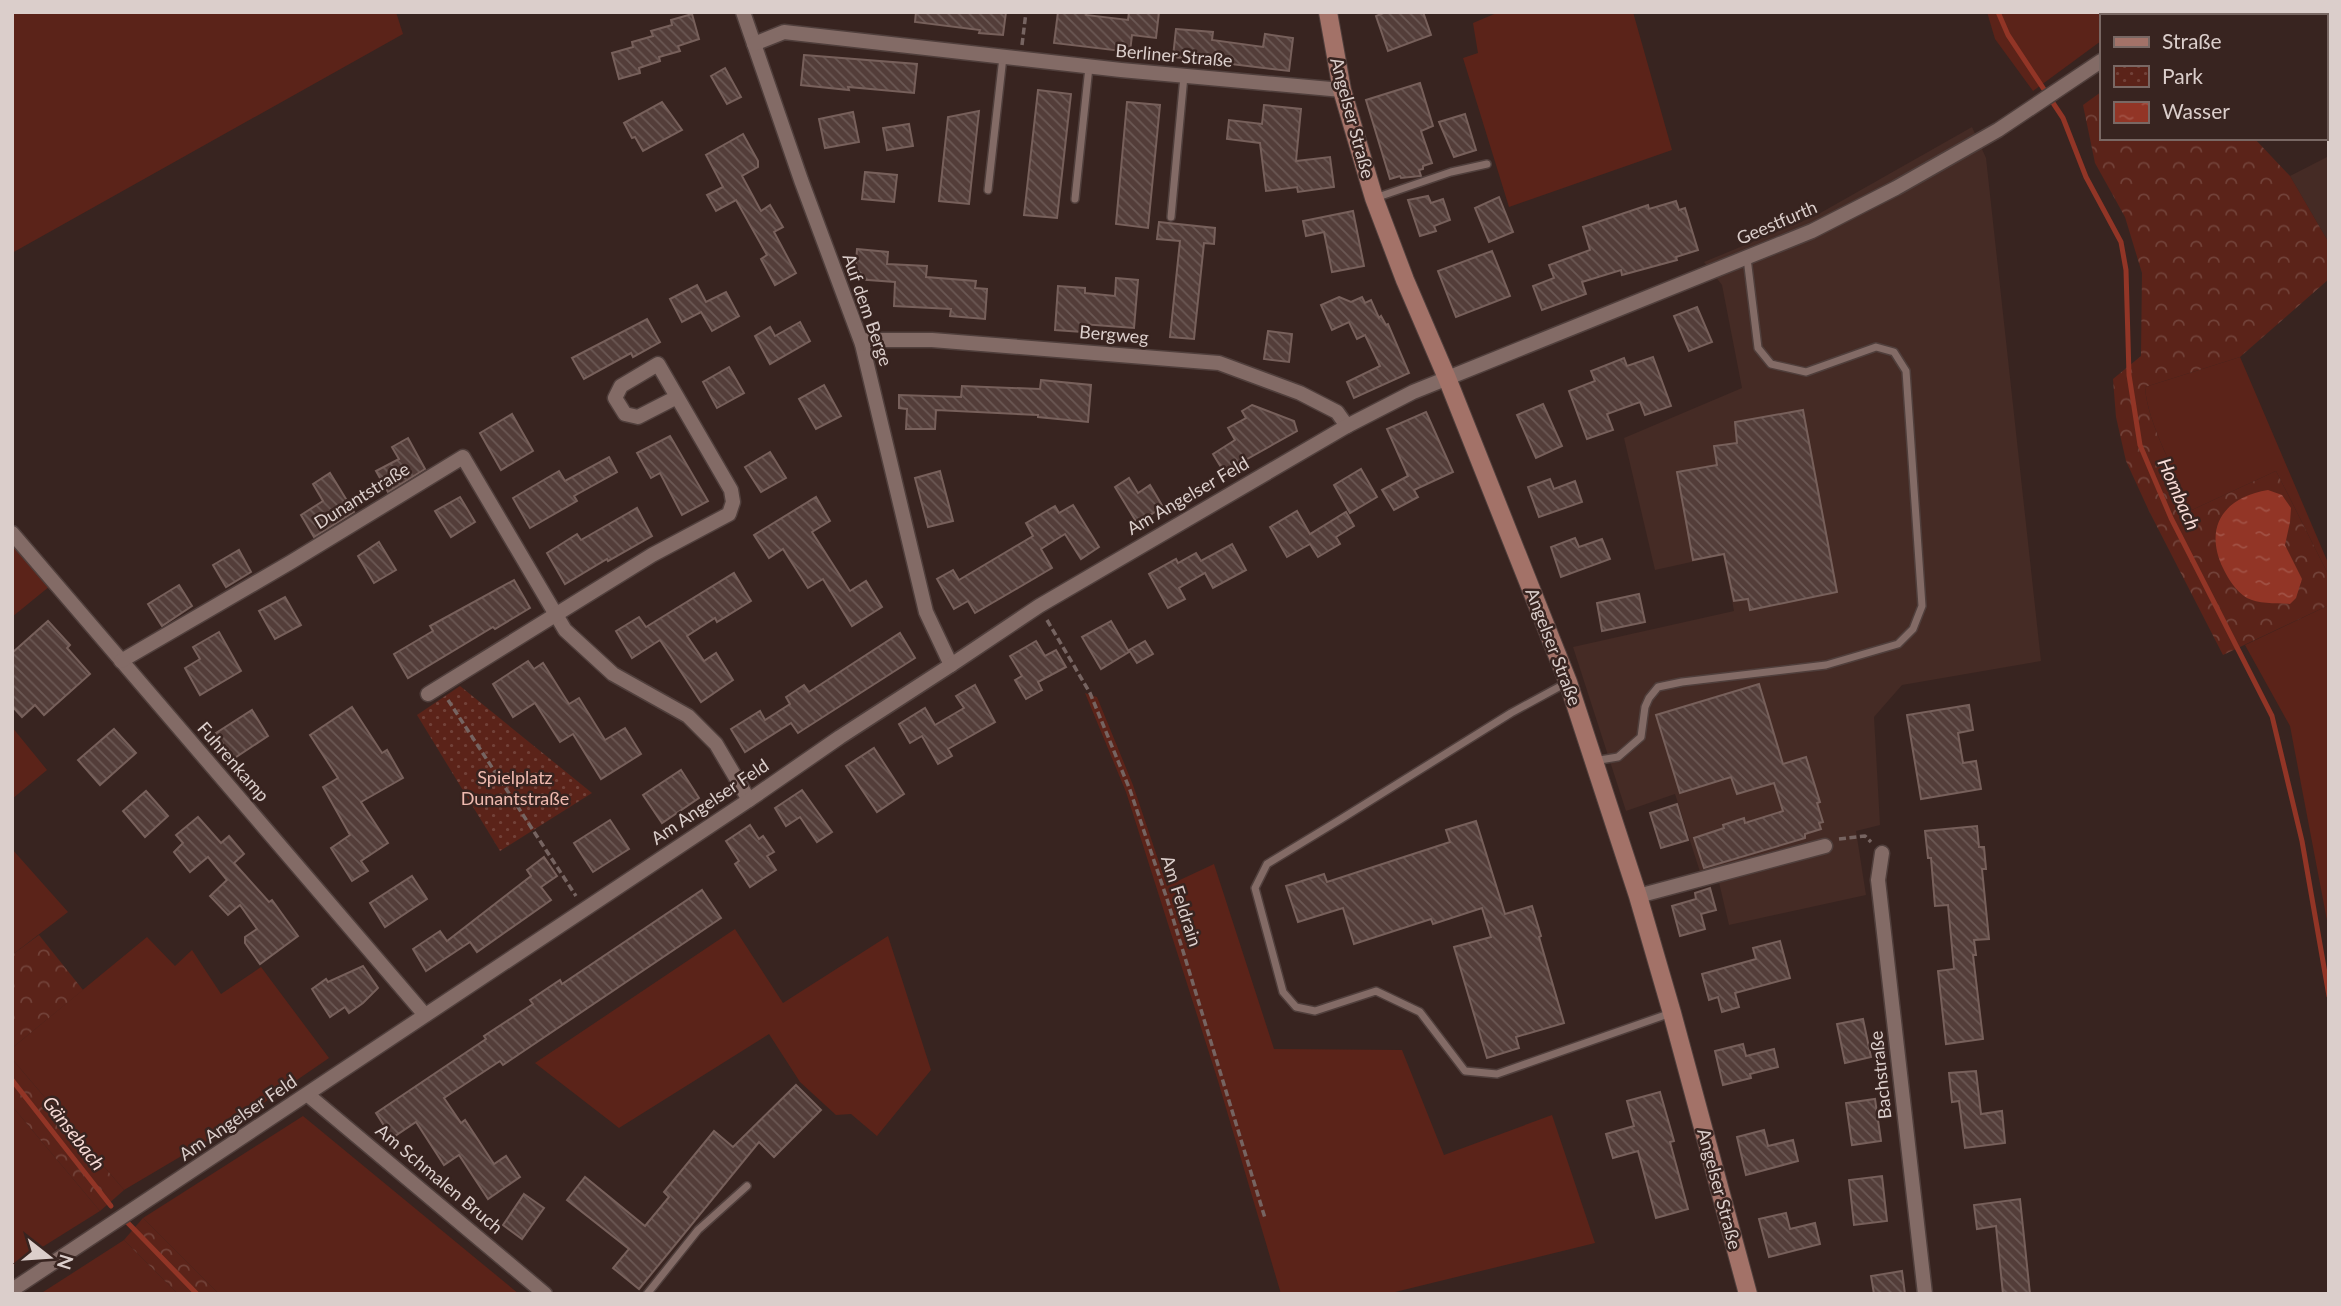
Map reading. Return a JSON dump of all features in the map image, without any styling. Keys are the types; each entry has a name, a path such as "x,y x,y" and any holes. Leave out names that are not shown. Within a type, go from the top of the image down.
{"main road":[{"name":"Angelser Straße","path":"1328,12 1342,90 1374,198 1569,682 1672,1013 1748,1294"}],"street":[{"name":"Auf dem Berge","path":"743,12 805,192 862,344 926,612 951,665"},
{"name":"Berliner Straße","path":"754,44 784,32 1089,67 1342,90"},
{"name":"Geestfurth","path":"1447,378 1812,231 1896,188 1998,130 2100,62"},
{"name":"Bergweg","path":"862,344 867,340 932,340 1219,363 1300,393 1337,412 1347,426"},
{"name":"Am Angelser Feld","path":"12,1290 1039,606 1347,426 1447,378"},
{"path":"434,690 652,555 729,514 733,502 731,490 677,397"},
{"name":"Dunantstraße","path":"121,661 463,457 565,630 613,674 688,716 716,744 749,800"},
{"name":"Fuhrenkamp","path":"12,533 425,1015"},
{"path":"1638,897 1825,846"},
{"name":"Bachstraße","path":"1882,853 1878,880 1925,1294"},
{"name":"Am Schmalen Bruch","path":"308,1095 545,1294"}],"lane":[{"path":"988,190 1003,57"},
{"path":"1076,199 1089,67"},
{"path":"1171,217 1184,76"},
{"path":"1374,198 1451,172 1487,164"},
{"path":"1594,761 1618,757 1642,737 1645,708 1658,687 1826,665 1886,647 1898,643 1913,629 1922,606 1906,371 1894,352 1875,347 1806,372 1771,364 1758,348 1747,257"},
{"path":"1569,682 1511,713 1341,820 1267,863 1255,888 1283,992 1296,1007 1315,1011 1376,991 1420,1012 1465,1071 1497,1074 1672,1013"},
{"path":"647,1294 698,1230 747,1186"}],"path":[{"path":"1020,58 1026,12"},
{"name":"Am Feldrain","path":"1039,606 1090,693 1130,790 1167,899 1265,1218"},
{"path":"434,690 584,909"},
{"path":"1825,846 1839,839 1865,836 1882,853"}],"shaded area":[{"path":"1972,127 1986,158 2041,661 1902,685 1874,717 1880,825 1856,831 1866,895 1729,925 1717,874 1702,878 1675,794 1626,811 1573,647 1734,611 1723,555 1655,570 1624,438 1742,388 1722,285 1704,262 1815,216"},
{"path":"2329,156 2329,243 2290,176"}],"green space":[{"path":"12,12 396,12 403,34 12,253"},
{"path":"1499,12 1633,12 1672,150 1509,207 1463,58 1478,53 1473,23"},
{"path":"1987,12 2140,12 2100,14 2100,42 2033,91 1995,39"},
{"path":"2100,93 2100,140 2256,140 2290,176 2329,243 2329,279 2240,357 2145,387 2157,433 2192,510 2276,471 2329,576 2329,605 2223,655 2126,461 2116,417 2113,379 2141,356 2142,273 2125,217 2095,163 2083,105"},
{"path":"2240,357 2329,565 2329,576 2276,471 2192,510 2157,433 2145,387"},
{"path":"12,542 50,586 12,617"},
{"path":"2329,605 2329,931 2290,726 2245,645"},
{"name":"Spielplatz Dunantstraße","path":"460,686 592,793 500,851 417,715"},
{"path":"1085,693 1097,697 1133,785 1167,886 1214,864 1274,1049 1402,1050 1444,1155 1552,1115 1595,1243 1387,1294 1281,1294 1218,1081 1126,792"},
{"path":"12,727 47,770 12,799"},
{"path":"12,849 68,912 12,955"},
{"path":"735,929 783,1003 888,936 931,1070 877,1136 851,1114 836,1115 800,1082 769,1034 619,1128 535,1063"},
{"path":"39,935 83,990 12,1048 12,955"},
{"path":"147,937 175,966 192,950 221,994 261,967 329,1058 217,1135 124,1190 12,1059 12,1048"},
{"path":"12,1059 124,1190 100,1211 12,1106"},
{"path":"12,1106 100,1211 12,1266"},
{"path":"303,1116 519,1294 219,1294 143,1218"},
{"path":"143,1218 219,1294 178,1294 124,1240"},
{"path":"124,1240 178,1294 40,1294"}],"water":[{"path":"2268,490 2282,495 2291,508 2285,545 2302,579 2296,598 2290,604 2247,598 2230,581 2217,553 2217,527 2222,516 2240,499"}],"building":[{"path":"916,12 1006,12 1003,35 915,22"},
{"path":"1058,12 1087,12 1086,15 1128,20 1129,12 1159,12 1156,38 1132,35 1130,52 1054,43"},
{"path":"1386,12 1423,12 1431,35 1388,51 1376,16"},
{"path":"692,14 699,39 678,46 680,51 659,57 660,61 639,68 640,73 619,79 612,53 633,47 632,42 653,36 651,31 672,25 671,20"},
{"path":"1176,29 1213,32 1212,40 1263,47 1265,34 1293,38 1289,71 1173,57"},
{"path":"804,55 917,64 914,93 801,85"},
{"path":"725,68 741,97 727,104 711,76"},
{"path":"1420,83 1433,126 1421,131 1432,163 1419,170 1421,176 1390,179 1366,100"},
{"path":"1038,90 1071,94 1057,218 1024,215"},
{"path":"662,102 682,130 643,151 624,123"},
{"path":"1127,102 1160,105 1148,228 1116,224"},
{"path":"1264,105 1301,109 1296,161 1330,157 1334,187 1298,192 1297,187 1266,191 1260,143 1227,139 1229,120 1262,124"},
{"path":"979,111 969,204 939,201 948,117"},
{"path":"853,112 859,142 825,148 819,119"},
{"path":"1465,114 1476,150 1454,157 1439,122"},
{"path":"909,124 913,146 887,150 883,128"},
{"path":"743,134 758,161 758,167 742,176 761,211 770,205 783,227 774,232 796,273 775,285 761,259 767,255 736,200 716,211 707,195 723,187 706,155"},
{"path":"865,172 897,175 894,202 862,199"},
{"path":"1428,196 1431,203 1443,199 1450,220 1434,226 1436,231 1420,236 1408,200"},
{"path":"1499,197 1513,232 1489,242 1475,208"},
{"path":"1676,201 1679,210 1685,208 1698,250 1676,257 1677,260 1622,275 1621,270 1582,282 1586,294 1542,310 1533,286 1554,278 1549,265 1590,250 1583,227 1648,205 1649,209"},
{"path":"1353,211 1364,266 1332,272 1324,232 1306,236 1303,221"},
{"path":"1159,222 1215,228 1214,244 1204,243 1194,339 1170,337 1180,241 1157,239"},
{"path":"857,249 888,252 887,264 927,266 926,277 976,281 975,288 987,289 985,319 950,316 951,309 894,306 895,282 855,279"},
{"path":"1492,251 1510,296 1456,317 1438,271"},
{"path":"1116,278 1138,280 1134,328 1082,324 1082,332 1055,330 1058,286 1085,288 1085,293 1115,296"},
{"path":"697,285 706,302 726,292 739,316 712,331 701,312 682,322 670,299"},
{"path":"1339,297 1351,302 1362,297 1365,303 1371,300 1379,318 1381,316 1386,325 1388,324 1409,373 1354,398 1347,382 1380,366 1365,335 1357,339 1349,322 1332,330 1321,305"},
{"path":"1697,307 1712,342 1689,351 1674,316"},
{"path":"647,319 660,342 633,357 631,353 584,379 572,358"},
{"path":"800,322 810,341 770,364 755,336 770,327 775,336"},
{"path":"1268,331 1292,334 1289,362 1264,359"},
{"path":"1653,357 1671,406 1645,415 1640,402 1607,414 1613,430 1587,439 1569,391 1595,381 1591,371 1624,358 1627,366"},
{"path":"729,367 744,393 717,408 703,382"},
{"path":"1041,380 1091,385 1088,422 1038,415 936,410 935,429 906,429 907,409 899,408 899,395 961,397 962,386 1040,389"},
{"path":"824,385 841,416 816,429 799,399"},
{"path":"1543,404 1562,446 1536,458 1517,415"},
{"path":"1252,405 1294,421 1297,431 1224,472 1213,454 1235,440 1228,428 1246,418 1242,411"},
{"path":"1803,410 1837,592 1750,610 1748,599 1734,601 1724,554 1693,560 1677,472 1717,465 1714,446 1737,443 1735,422"},
{"path":"1426,412 1453,472 1414,490 1418,497 1394,510 1382,490 1408,476 1387,429"},
{"path":"512,414 533,451 501,470 480,433"},
{"path":"670,436 708,501 682,515 660,473 651,478 637,453"},
{"path":"408,438 425,469 388,492 376,471 399,459 392,447"},
{"path":"770,452 786,478 761,492 745,467"},
{"path":"609,457 617,472 574,496 577,501 530,528 513,498 559,471 565,481"},
{"path":"1361,469 1377,497 1350,513 1334,485"},
{"path":"940,471 953,521 928,527 915,478"},
{"path":"330,473 354,512 314,537 301,515 323,501 313,484"},
{"path":"1129,478 1138,493 1150,485 1163,507 1137,523 1115,487"},
{"path":"1550,479 1554,489 1575,481 1582,502 1539,517 1528,487"},
{"path":"460,497 475,522 451,537 435,511"},
{"path":"816,497 830,521 812,532 850,591 866,581 882,607 852,626 823,579 808,588 783,549 769,558 754,535"},
{"path":"1073,505 1099,547 1081,559 1065,534 1041,549 1052,568 975,613 968,601 954,609 937,579 953,570 959,580 1033,536 1026,523 1055,506 1059,513"},
{"path":"637,508 652,536 565,584 547,553 577,534 581,540"},
{"path":"1297,511 1310,534 1346,512 1354,526 1336,537 1340,544 1318,557 1310,544 1287,557 1270,527"},
{"path":"1575,538 1579,547 1602,539 1610,559 1561,577 1551,547"},
{"path":"379,542 396,570 374,583 358,556"},
{"path":"1232,544 1246,570 1213,588 1205,573 1179,588 1185,599 1168,608 1149,574 1176,559 1178,563 1196,553 1201,561"},
{"path":"239,550 251,572 226,587 213,565"},
{"path":"734,573 751,601 717,622 715,618 687,636 704,661 716,653 733,680 701,702 660,640 632,658 616,631 639,617 646,627"},
{"path":"514,580 530,608 408,678 394,654 433,631 430,626"},
{"path":"179,585 192,606 162,626 148,604"},
{"path":"1639,594 1645,622 1602,631 1597,603"},
{"path":"285,597 301,625 275,639 259,611"},
{"path":"48,621 70,645 67,648 90,674 44,715 35,705 22,717 12,706 12,653"},
{"path":"1111,621 1129,652 1101,669 1082,637"},
{"path":"219,632 241,671 200,695 185,668 200,659 193,647"},
{"path":"900,633 915,658 798,733 791,723 745,752 731,729 760,711 765,720 790,704 786,697 804,685 809,692"},
{"path":"1036,641 1045,656 1056,650 1066,667 1038,682 1042,690 1026,699 1015,680 1022,676 1010,656"},
{"path":"1145,641 1153,654 1137,663 1129,650"},
{"path":"528,661 534,669 543,663 569,704 579,698 605,740 625,728 641,754 601,779 573,734 560,742 535,703 513,717 493,684"},
{"path":"1759,684 1783,764 1806,757 1820,802 1817,803 1823,822 1819,823 1821,829 1805,834 1805,838 1704,868 1694,838 1744,818 1745,823 1783,811 1774,783 1737,794 1731,777 1680,793 1656,715"},
{"path":"975,685 995,722 948,749 952,756 938,764 922,736 910,743 899,724 925,708 935,725 964,708 956,696"},
{"path":"1969,705 1973,730 1958,733 1963,763 1976,761 1981,789 1921,799 1907,715"},
{"path":"352,707 382,753 387,750 403,778 361,802 388,843 361,861 368,871 352,881 331,848 350,835 323,787 338,778 310,735"},
{"path":"252,710 268,736 233,759 216,733"},
{"path":"114,729 136,753 100,785 78,760"},
{"path":"874,748 904,794 877,812 846,766"},
{"path":"681,770 699,798 662,823 643,795"},
{"path":"802,790 832,832 817,842 800,817 786,826 775,808"},
{"path":"146,791 168,816 145,837 123,811"},
{"path":"1677,804 1688,840 1661,848 1650,813"},
{"path":"198,817 221,843 229,836 244,854 234,863 269,902 272,900 298,936 260,964 245,943 245,937 257,929 240,905 228,915 210,896 227,880 208,857 190,872 174,852 183,843 176,835"},
{"path":"610,820 629,849 593,872 574,843"},
{"path":"1476,821 1505,914 1532,906 1564,1023 1516,1037 1519,1048 1487,1058 1454,947 1491,937 1482,908 1433,924 1431,919 1354,944 1343,908 1298,922 1286,886 1324,874 1327,882 1450,842 1446,830"},
{"path":"750,825 759,839 763,836 774,852 767,856 776,870 750,887 735,864 739,861 726,841"},
{"path":"1977,826 1979,847 1984,847 1986,869 1982,869 1989,939 1974,940 1976,955 1973,955 1983,1039 1946,1044 1938,971 1954,969 1948,905 1935,906 1931,858 1928,858 1925,831"},
{"path":"544,857 557,876 541,887 551,900 477,952 470,942 426,971 413,949 440,931 447,941 531,876 527,870"},
{"path":"412,876 427,899 385,927 370,903"},
{"path":"1710,888 1716,910 1701,914 1705,929 1680,936 1672,906 1696,899 1695,893"},
{"path":"702,890 721,918 503,1065 500,1061 444,1098 461,1123 465,1120 494,1164 506,1156 520,1177 488,1199 459,1155 444,1165 416,1122 392,1138 376,1113 486,1039 484,1036 533,1004 530,1000 560,980 562,984"},
{"path":"1780,941 1790,978 1735,993 1739,1007 1722,1012 1718,997 1709,1000 1702,974 1756,959 1753,948"},
{"path":"363,966 378,988 349,1013 345,1007 330,1017 312,989 326,979 328,982"},
{"path":"1863,1019 1871,1057 1845,1063 1837,1024"},
{"path":"1743,1044 1746,1056 1774,1049 1778,1067 1723,1085 1715,1051"},
{"path":"1976,1071 1981,1114 2002,1111 2005,1143 1965,1148 1959,1101 1952,1102 1949,1073"},
{"path":"796,1085 821,1110 774,1157 759,1142 639,1289 613,1268 629,1249 567,1200 585,1177 645,1226 669,1197 664,1192 714,1131 733,1147"},
{"path":"1660,1092 1674,1141 1670,1142 1688,1209 1656,1218 1638,1151 1613,1158 1606,1134 1634,1126 1627,1101"},
{"path":"1875,1099 1881,1141 1852,1145 1846,1103"},
{"path":"1764,1130 1768,1146 1793,1140 1798,1161 1746,1175 1737,1137"},
{"path":"1882,1176 1887,1221 1854,1225 1849,1180"},
{"path":"524,1194 544,1208 522,1239 503,1225"},
{"path":"2020,1199 2030,1294 2003,1294 1996,1226 1977,1229 1974,1205"},
{"path":"1786,1213 1790,1229 1815,1223 1820,1244 1769,1257 1759,1219"},
{"path":"1902,1271 1905,1294 1874,1294 1871,1276"}],"waterway":[{"name":"Hombach","path":"1998,12 2008,35 2063,118 2086,177 2121,242 2126,270 2129,375 2140,445 2171,518 2272,716 2302,841 2329,996"},
{"name":"Gänsebach","path":"12,1080 111,1206"},
{"name":"Gänsebach","path":"125,1220 197,1294"}]}
